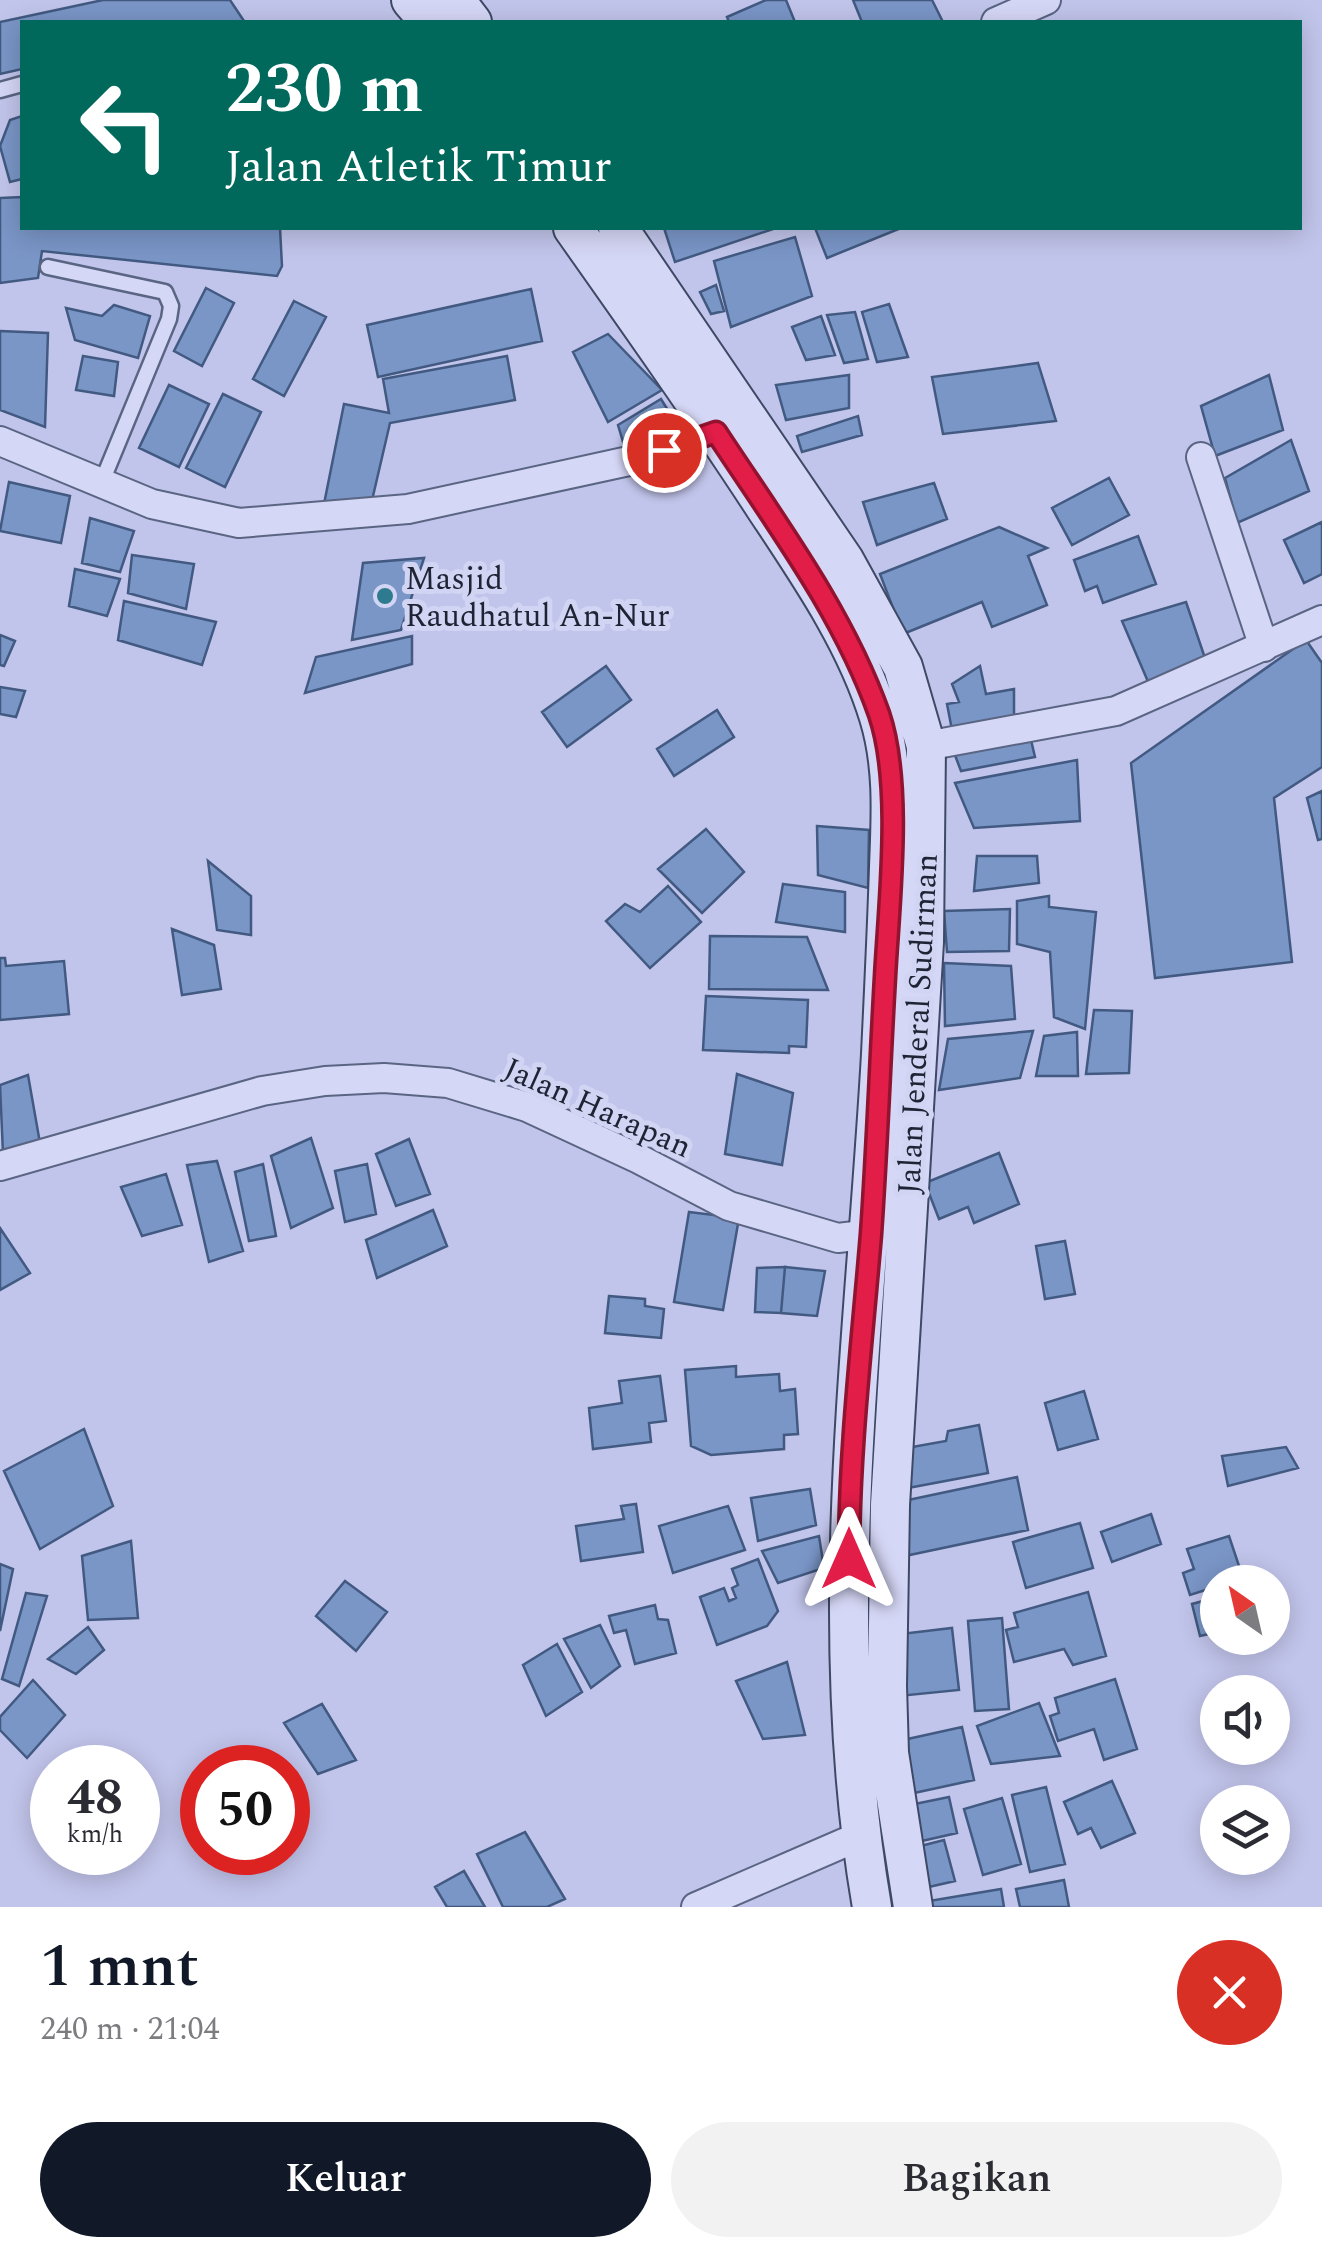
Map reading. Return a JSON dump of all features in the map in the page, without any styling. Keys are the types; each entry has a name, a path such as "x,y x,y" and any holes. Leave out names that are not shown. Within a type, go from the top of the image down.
{"main road":[{"path":"411,0 428,20"},
{"path":"455,0 470,20"},
{"name":"Jalan Jenderal Sudirman","path":"575,230 844,560 890,640 912,692 926,746 924,942 893,1438 887,1686 889,1753 913,1907"},
{"name":"Jalan Jenderal Sudirman","path":"619,230 731,424 853,653 879,714 891,762 888,919 871,1234 850,1489 849,1630 860,1836 872,1907"},
{"path":"854,1437 893,1438"}],"street":[{"path":"1001,20 1046,0"},
{"path":"0,440 152,504 239,523 408,509 638,459 731,424"},
{"path":"1201,457 1264,646"},
{"path":"926,746 1116,711 1322,620"},
{"name":"Jalan Harapan","path":"0,1166 262,1091 384,1078 448,1083 527,1107 729,1206 838,1238 871,1234"},
{"path":"696,1907 860,1836"}],"lane":[{"path":"48,267 165,292 171,306 100,484"}],"building":[{"path":"103,0 230,0 243,20 20,20 20,69 0,74 0,22"},
{"path":"766,0 786,0 794,20 728,20 727,17"},
{"path":"853,0 932,0 942,20 861,20"},
{"path":"20,117 20,180 10,182 0,146 10,120"},
{"path":"20,197 20,230 280,230 282,266 277,276 42,251 38,278 0,283 0,198"},
{"path":"665,230 770,230 675,262"},
{"path":"816,230 896,230 827,258"},
{"path":"795,237 812,296 731,327 714,261"},
{"path":"716,285 724,311 711,314 700,292"},
{"path":"206,288 234,303 202,366 174,351"},
{"path":"531,289 542,341 378,377 367,325"},
{"path":"294,301 326,317 284,396 253,379"},
{"path":"889,304 908,357 877,362 862,312"},
{"path":"114,305 150,316 138,358 75,340 66,308 102,316"},
{"path":"855,312 868,359 844,363 827,315"},
{"path":"821,316 835,355 806,360 792,327"},
{"path":"0,331 48,333 45,427 0,410"},
{"path":"608,334 662,390 608,422 573,352"},
{"path":"83,356 118,362 114,396 76,390"},
{"path":"507,356 515,400 390,423 370,509 324,504 344,404 389,413 383,379"},
{"path":"1038,363 1056,421 943,434 932,377"},
{"path":"849,375 849,408 786,420 776,385"},
{"path":"1269,375 1283,430 1215,456 1201,406"},
{"path":"169,385 209,404 179,467 139,448"},
{"path":"223,394 261,412 225,487 186,468"},
{"path":"661,399 682,433 626,452 618,425"},
{"path":"858,416 862,435 802,452 797,436"},
{"path":"1291,440 1309,491 1237,523 1225,478"},
{"path":"1109,478 1129,515 1072,545 1052,508"},
{"path":"9,482 70,496 61,543 0,531"},
{"path":"934,483 947,519 877,545 863,502"},
{"path":"90,518 134,531 120,572 82,563"},
{"path":"1322,522 1322,574 1304,583 1284,540"},
{"path":"999,527 1047,548 1028,556 1047,605 992,627 982,602 903,634 880,574"},
{"path":"1138,536 1156,584 1103,603 1097,586 1085,591 1074,560"},
{"path":"132,555 194,564 186,609 128,593"},
{"name":"Masjid Raudhatul An-Nur","path":"424,558 401,630 352,640 363,563"},
{"path":"75,569 120,579 107,616 69,606"},
{"path":"124,601 216,622 202,665 118,640"},
{"path":"1186,602 1207,664 1149,684 1122,621"},
{"path":"0,635 15,641 4,666 0,665"},
{"path":"412,636 412,664 305,693 316,657"},
{"path":"1306,640 1322,663 1322,767 1274,798 1292,962 1155,978 1131,763"},
{"path":"606,666 631,700 567,747 542,712"},
{"path":"980,666 986,694 1014,689 1014,717 952,730 947,704 959,702 952,684"},
{"path":"0,687 25,691 16,717 0,714"},
{"path":"717,710 734,737 674,776 657,749"},
{"path":"1031,740 1035,757 961,771 953,750"},
{"path":"1077,760 1080,821 974,828 955,783"},
{"path":"1322,791 1322,839 1318,840 1307,798"},
{"path":"817,826 869,830 868,888 818,875"},
{"path":"706,829 744,872 702,913 658,869"},
{"path":"977,856 1037,856 1039,883 974,891"},
{"path":"208,861 251,896 251,935 217,930"},
{"path":"783,884 845,892 845,932 776,922"},
{"path":"668,886 701,922 650,968 606,921 625,904 640,912"},
{"path":"1049,896 1049,907 1096,912 1085,1029 1054,1017 1050,952 1017,944 1017,901"},
{"path":"1010,909 1009,951 947,952 944,911"},
{"path":"172,929 214,945 221,989 182,995"},
{"path":"710,936 807,937 828,990 709,989"},
{"path":"0,958 5,958 6,966 64,961 69,1014 0,1020"},
{"path":"944,963 1011,966 1015,1019 945,1026"},
{"path":"706,996 808,1000 806,1047 789,1046 789,1053 703,1050"},
{"path":"1094,1010 1132,1011 1129,1073 1086,1074"},
{"path":"1033,1031 1020,1078 939,1090 948,1039"},
{"path":"1077,1032 1078,1076 1036,1076 1044,1036"},
{"path":"737,1074 793,1093 782,1165 725,1154"},
{"path":"28,1075 40,1143 3,1154 0,1085"},
{"path":"311,1138 333,1208 291,1228 271,1156"},
{"path":"409,1139 430,1194 396,1206 376,1154"},
{"path":"999,1153 1019,1204 974,1223 968,1207 939,1219 925,1183"},
{"path":"217,1161 243,1251 209,1262 187,1165"},
{"path":"263,1164 276,1236 249,1241 235,1172"},
{"path":"367,1164 376,1214 345,1222 335,1171"},
{"path":"166,1174 182,1225 142,1236 121,1187"},
{"path":"433,1210 447,1246 377,1278 366,1240"},
{"path":"689,1212 739,1218 723,1310 674,1302"},
{"path":"0,1228 30,1273 0,1290"},
{"path":"1065,1241 1075,1294 1045,1299 1036,1246"},
{"path":"785,1267 781,1313 755,1312 757,1268"},
{"path":"785,1267 825,1271 817,1316 781,1313"},
{"path":"609,1296 645,1299 645,1306 664,1309 661,1338 605,1333"},
{"path":"736,1366 736,1377 779,1374 780,1391 795,1389 798,1434 784,1435 784,1449 711,1455 691,1446 685,1370"},
{"path":"660,1376 666,1421 649,1423 651,1442 593,1449 589,1408 622,1403 619,1381"},
{"path":"1084,1391 1098,1439 1058,1450 1045,1403"},
{"path":"979,1425 988,1473 908,1488 901,1449 946,1441 948,1431"},
{"path":"84,1429 113,1506 40,1549 4,1471"},
{"path":"1286,1447 1298,1468 1228,1486 1222,1456"},
{"path":"1017,1477 1028,1530 905,1556 894,1503"},
{"path":"810,1489 816,1525 758,1541 751,1498"},
{"path":"636,1504 643,1552 581,1561 576,1526 624,1519 621,1506"},
{"path":"728,1506 745,1550 673,1573 659,1526"},
{"path":"1151,1514 1161,1544 1112,1562 1101,1532"},
{"path":"1080,1523 1093,1568 1026,1588 1013,1542"},
{"path":"819,1536 824,1568 778,1583 762,1551"},
{"path":"1229,1536 1239,1565 1200,1565 1200,1592 1190,1595 1183,1573 1194,1569 1187,1549"},
{"path":"131,1541 138,1618 88,1620 82,1556"},
{"path":"758,1559 778,1611 767,1626 717,1645 700,1597 724,1588 729,1601 736,1598 732,1588 738,1585 732,1569"},
{"path":"0,1564 13,1569 0,1631"},
{"path":"345,1581 387,1612 356,1651 316,1616"},
{"path":"1088,1592 1106,1656 1073,1665 1064,1649 1014,1662 1006,1630 1018,1627 1014,1613"},
{"path":"26,1593 47,1596 19,1686 2,1679"},
{"path":"1200,1602 1200,1636 1192,1604"},
{"path":"655,1605 658,1619 668,1620 676,1653 635,1664 626,1630 614,1633 609,1616"},
{"path":"1002,1618 1009,1709 975,1711 968,1621"},
{"path":"600,1625 620,1666 591,1688 564,1639"},
{"path":"88,1627 104,1650 76,1674 48,1659"},
{"path":"952,1628 959,1690 899,1696 892,1635"},
{"path":"557,1644 582,1692 546,1716 523,1665"},
{"path":"787,1662 805,1735 763,1739 736,1681"},
{"path":"1115,1679 1137,1749 1104,1760 1094,1729 1058,1741 1050,1716 1059,1713 1055,1698"},
{"path":"33,1680 65,1715 38,1745 30,1745 27,1758 0,1730 0,1717"},
{"path":"1039,1703 1060,1756 991,1764 977,1726"},
{"path":"322,1704 356,1760 318,1774 310,1762 310,1745 299,1745 284,1723"},
{"path":"962,1727 974,1780 905,1795 894,1742"},
{"path":"1112,1781 1135,1833 1101,1848 1091,1828 1078,1834 1064,1802"},
{"path":"1046,1787 1065,1864 1030,1872 1012,1795"},
{"path":"949,1797 957,1833 913,1843 905,1806"},
{"path":"1002,1798 1021,1864 983,1875 964,1809"},
{"path":"525,1832 565,1899 547,1907 503,1907 477,1854"},
{"path":"944,1840 955,1881 920,1889 909,1849"},
{"path":"464,1871 485,1907 447,1907 435,1887"},
{"path":"1064,1880 1069,1907 1020,1907 1016,1889"},
{"path":"1001,1889 1004,1907 923,1907 923,1902"}],"place":[{"name":"Masjid Raudhatul An-Nur","path":"385,596"}],"route":[{"path":"664,450 716,432 811,577 853,653 879,714 891,762 886,958 871,1234 850,1489 849,1559"}]}
